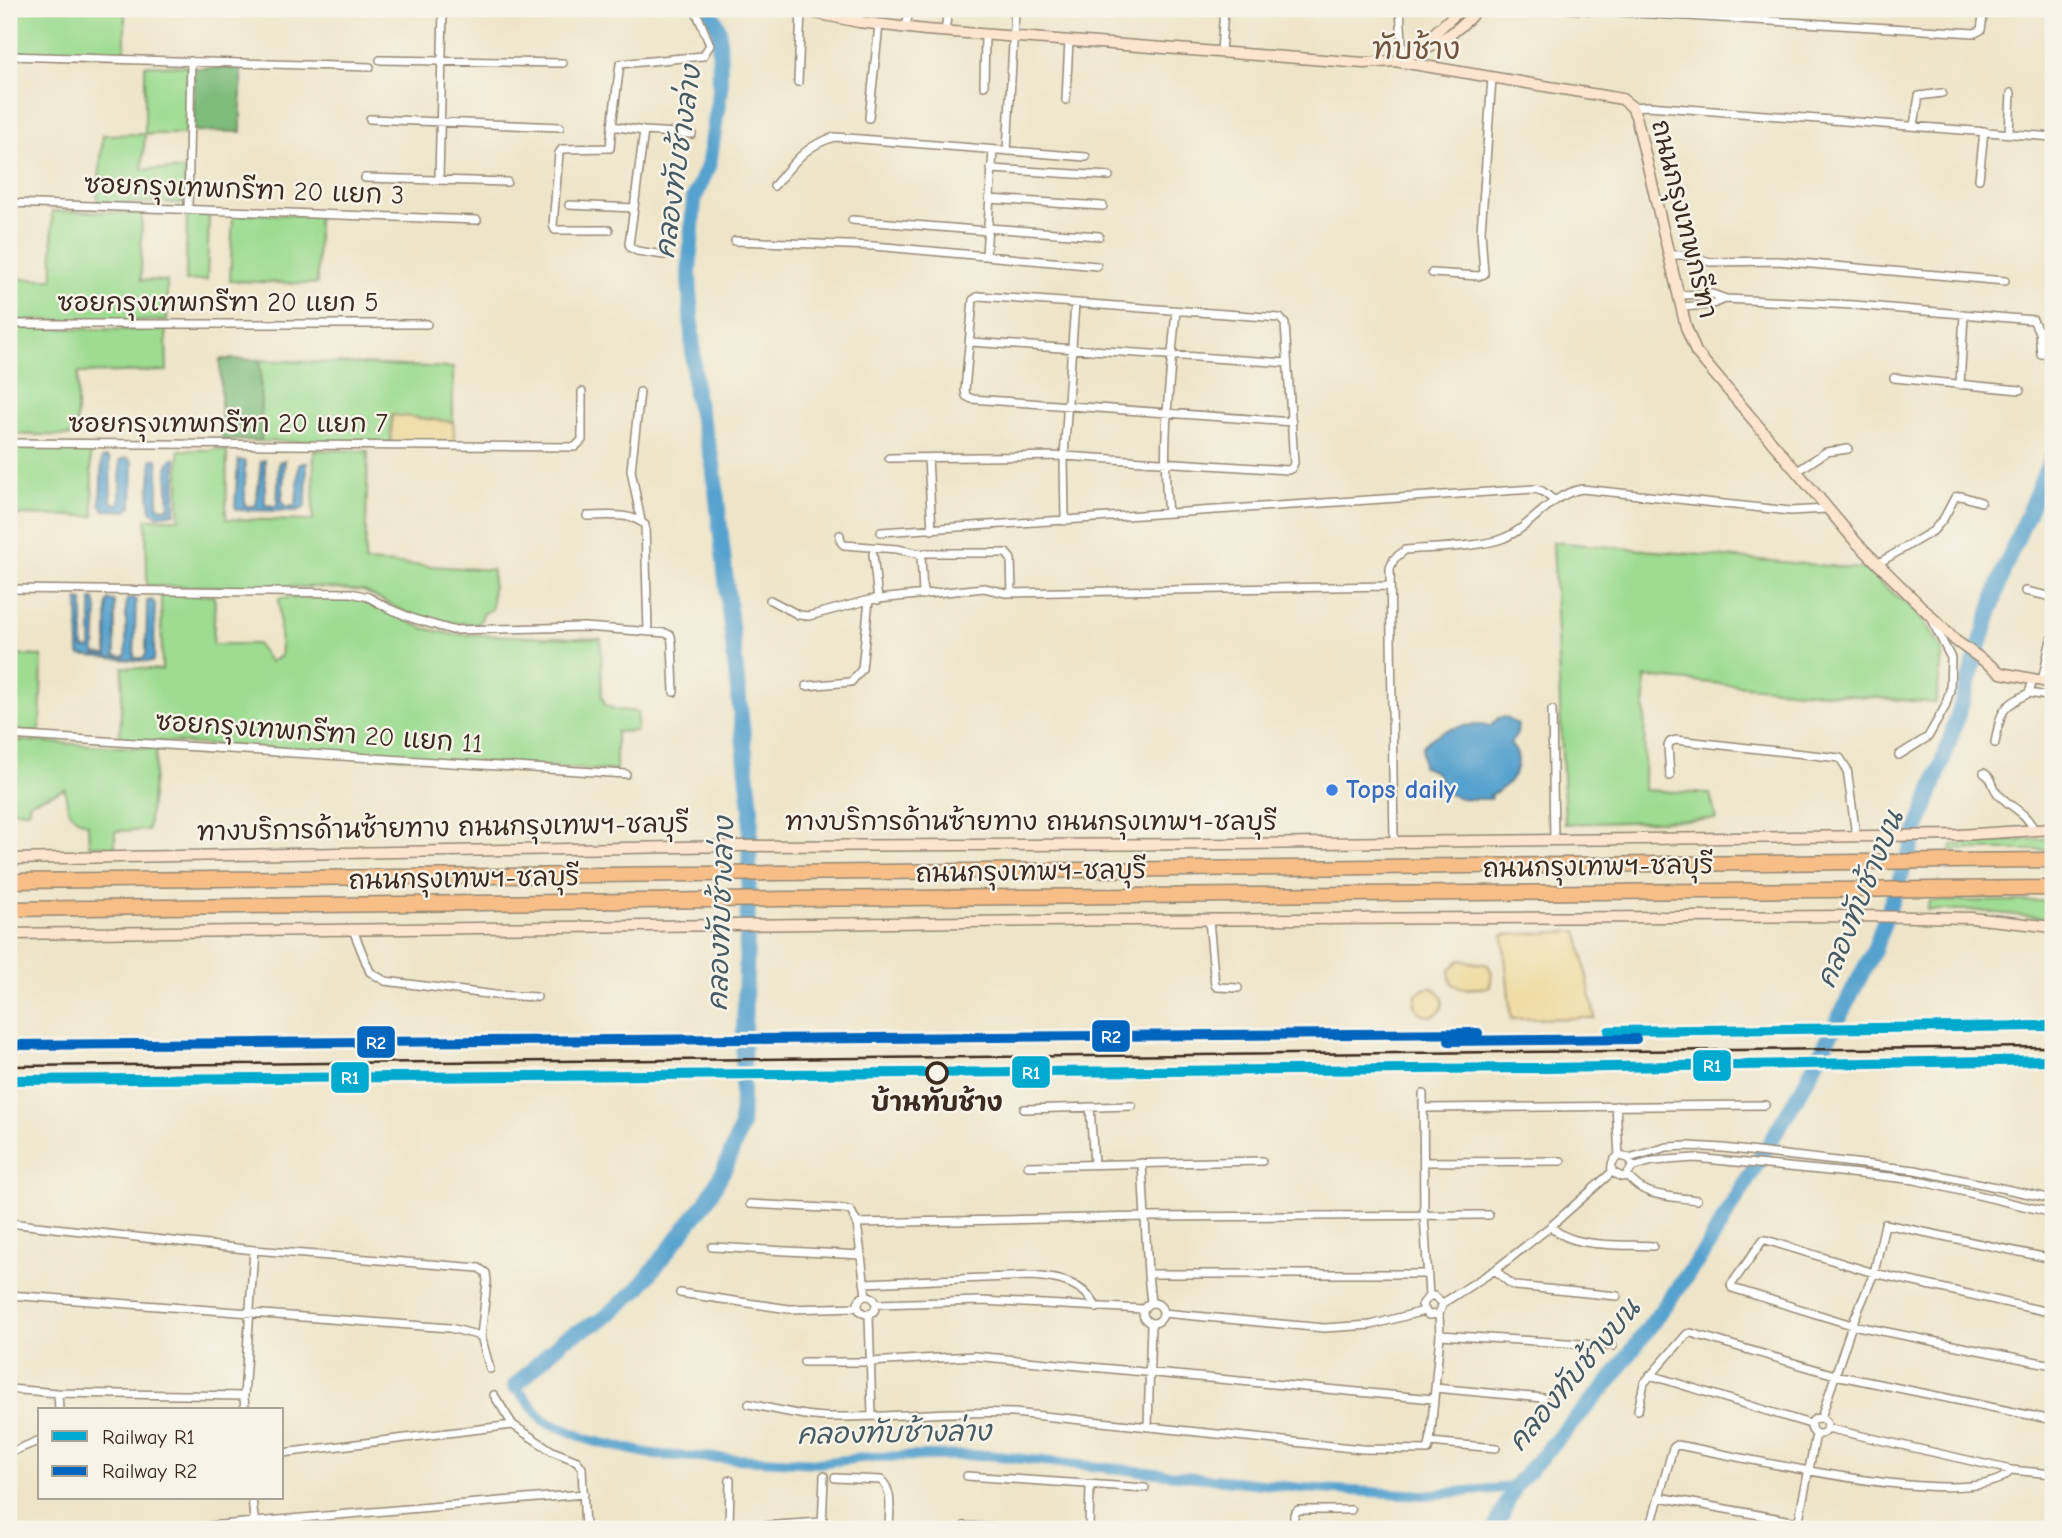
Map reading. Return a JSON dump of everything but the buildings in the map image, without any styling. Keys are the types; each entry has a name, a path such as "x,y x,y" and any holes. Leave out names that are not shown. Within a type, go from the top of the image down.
{"highway":[{"name":"ถนนกรุงเทพฯ-ชลบุรี","path":"9,881 2053,860"},
{"name":"ถนนกรุงเทพฯ-ชลบุรี","path":"9,909 732,899 2053,888"}],"main road":[{"path":"1403,58 1461,9"},
{"path":"1403,58 1437,44 1452,34 1477,9"},
{"name":"ถนนกรุงเทพกรีฑา","path":"799,10 859,22 945,32 1364,63 1403,58 1492,78 1622,99 1632,107 1689,339 1696,352 1827,509 1877,564 1956,641 2001,673 2043,681"},
{"name":"ทางบริการด้านซ้ายทาง ถนนกรุงเทพฯ-ชลบุรี","path":"9,859 790,845 1394,842 1959,835 2053,829"},
{"path":"9,934 1209,919 1857,916 1972,918 2053,927"}],"street":[{"path":"439,180 443,9"},
{"path":"609,230 553,229 559,153 562,149 610,148 620,64 698,58 709,50 709,40 695,9"},
{"path":"859,9 859,22"},
{"path":"906,28 909,9"},
{"path":"945,32 948,9"},
{"path":"1007,151 1015,9"},
{"path":"1221,51 1224,9"},
{"path":"1400,9 1403,58"},
{"path":"1568,9 1975,33 1981,30 1984,9"},
{"path":"2036,9 2053,10"},
{"path":"798,82 799,10"},
{"path":"869,118 879,25"},
{"path":"984,86 985,35"},
{"path":"1066,100 1069,40"},
{"path":"9,57 370,67"},
{"path":"380,60 563,63"},
{"path":"188,209 191,61"},
{"path":"1432,273 1484,274 1481,231 1492,78"},
{"path":"1914,125 1919,96 1942,93"},
{"path":"2009,133 2011,93"},
{"path":"1632,107 1648,106 2053,137"},
{"path":"370,120 559,127"},
{"path":"612,127 692,134"},
{"path":"644,131 629,244 637,251 664,255"},
{"path":"1979,179 1984,131"},
{"path":"774,186 805,150 818,142 835,137 1086,157"},
{"path":"986,255 993,151"},
{"path":"991,169 1109,176"},
{"path":"365,178 507,182"},
{"path":"989,199 1103,206"},
{"name":"ซอยกรุงเทพกรีฑา 20 แยก 3","path":"9,203 477,220"},
{"path":"569,205 634,208"},
{"path":"852,220 1099,236"},
{"path":"735,241 874,246 1097,266"},
{"path":"1668,255 1682,255 1711,262 1778,261 2005,281"},
{"path":"1678,295 1712,294 1726,299 1854,305 2033,320 2039,332 2041,354"},
{"path":"889,458 1064,456 1288,470 1292,468 1294,463 1292,422 1285,324 1280,318 975,297 966,396 972,399 1292,422"},
{"path":"1681,307 1709,305 1726,299"},
{"path":"1065,521 1064,456 1075,304"},
{"path":"1168,513 1165,462 1176,311"},
{"path":"1960,384 1964,315"},
{"name":"ซอยกรุงเทพกรีฑา 20 แยก 5","path":"9,324 427,324"},
{"path":"970,342 1287,363"},
{"path":"1894,378 2020,390"},
{"name":"ซอยกรุงเทพกรีฑา 20 แยก 7","path":"9,443 575,447 582,440 582,392"},
{"path":"640,392 631,470 641,521"},
{"path":"1796,472 1826,452 1848,449"},
{"path":"928,458 932,530"},
{"path":"881,531 932,530 1534,489 1542,491 1555,501"},
{"path":"1394,842 1390,568 1394,559 1405,550 1504,538 1555,501 1574,490 1582,489 1790,511 1827,509"},
{"path":"1877,564 1933,531 1944,519 1955,497 1961,496 1981,502"},
{"path":"587,516 626,517 641,521 645,525 648,632"},
{"path":"840,535 844,545 897,549 920,554 1006,553 1011,559 1012,593"},
{"path":"873,554 877,600"},
{"path":"920,554 923,595"},
{"path":"770,600 799,615 809,616 869,600 984,589 1012,593 1390,586"},
{"path":"9,589 351,593 368,597 390,610 414,619 452,630 583,627 648,632 671,636 674,692"},
{"path":"2025,591 2053,597"},
{"path":"806,686 851,682 857,677 862,669 869,600"},
{"path":"1899,755 1928,737 1945,707 1950,690 1951,658 1931,617"},
{"path":"1995,743 2003,709 2043,681 2052,639"},
{"path":"2029,693 2053,697"},
{"path":"1552,710 1555,840"},
{"name":"ซอยกรุงเทพกรีฑา 20 แยก 11","path":"9,735 626,774"},
{"path":"1671,776 1668,746 1672,740 1840,758 1847,769 1856,836"},
{"path":"1984,773 1993,781 1999,795 2028,817 2035,831"},
{"path":"1209,919 1215,985 1238,988"},
{"path":"353,930 370,972 385,981 495,995 537,997"},
{"path":"1423,1094 1424,1215 1429,1296"},
{"path":"1423,1108 1765,1105"},
{"path":"1024,1109 1132,1106"},
{"path":"1616,1106 1619,1156"},
{"path":"1090,1107 1094,1164"},
{"path":"1612,1172 1613,1159 1619,1156 1629,1158 1667,1147 1724,1148 1916,1170 2053,1199"},
{"path":"1722,1160 1724,1148"},
{"path":"1612,1172 1622,1177 1628,1175 1632,1167 1629,1158"},
{"path":"1632,1167 1675,1159 1722,1160 1890,1177 1915,1180 2053,1213"},
{"path":"1028,1166 1262,1161"},
{"path":"1424,1162 1561,1161"},
{"path":"1142,1163 1152,1303"},
{"path":"1890,1177 1894,1168"},
{"path":"749,1404 818,1416 996,1412 1362,1449 1428,1450 1440,1335 1439,1314 1443,1303 1495,1270 1551,1226 1612,1172"},
{"path":"1628,1175 1638,1188 1647,1193 1697,1200"},
{"path":"750,1204 851,1211 857,1223 866,1296"},
{"path":"857,1223 1145,1217 1489,1215"},
{"path":"9,1223 254,1250 479,1268 486,1273 487,1281 481,1336 491,1369"},
{"path":"1821,1418 1852,1325 1874,1273 1885,1224 2053,1259"},
{"path":"1551,1226 1566,1238 1653,1246"},
{"path":"2053,1313 1874,1273 1766,1240 1731,1282 1732,1288 1852,1325 2053,1366"},
{"path":"712,1247 861,1255"},
{"path":"245,1408 254,1250"},
{"path":"1495,1270 1516,1286 1617,1296"},
{"path":"1148,1274 1426,1274"},
{"path":"864,1283 1046,1277 1064,1280 1082,1288 1090,1295 1097,1308"},
{"path":"680,1293 789,1309 858,1307"},
{"path":"9,1294 450,1328 481,1336"},
{"path":"866,1296 873,1298 877,1304 875,1311 869,1315 862,1313 858,1307 860,1300 866,1296"},
{"path":"1439,1314 1428,1315 1424,1311 1424,1300 1434,1296 1443,1303"},
{"path":"877,1304 981,1301 1143,1309 1152,1303 1158,1304 1163,1313 1161,1320 1151,1323"},
{"path":"1143,1309 1143,1316 1151,1323 1148,1427"},
{"path":"1163,1313 1324,1328 1371,1325 1424,1311"},
{"path":"869,1315 872,1416"},
{"path":"1638,1410 1643,1383 1687,1334 1691,1333 1835,1376 2053,1420"},
{"path":"1440,1335 1613,1346"},
{"path":"804,1362 869,1362 974,1356 1433,1399"},
{"path":"1650,1375 1810,1424"},
{"path":"1435,1388 1543,1398"},
{"path":"9,1390 244,1396"},
{"path":"58,1393 59,1408"},
{"path":"494,1395 513,1425 552,1451 577,1461 582,1468 585,1529"},
{"path":"1810,1424 1821,1418 1826,1422 1827,1429"},
{"path":"1810,1424 1811,1430 1816,1434 1824,1433 1827,1429"},
{"path":"284,1453 513,1425"},
{"path":"1827,1429 2011,1470 2053,1474"},
{"path":"1797,1526 1816,1434"},
{"path":"9,1453 38,1441"},
{"path":"1430,1442 1496,1448"},
{"path":"1650,1529 1672,1450 1677,1446 1807,1471 1920,1488 1962,1486 2000,1480 2011,1470"},
{"path":"718,1529 822,1526 824,1476"},
{"path":"967,1476 1145,1488"},
{"path":"835,1478 881,1480 889,1493 889,1529"},
{"path":"729,1528 730,1480"},
{"path":"1089,1529 1090,1485"},
{"path":"173,1529 255,1525 584,1494"},
{"path":"1659,1497 1797,1526 1837,1529"},
{"path":"252,1500 255,1525"},
{"path":"1294,1529 1294,1514 1298,1510 1351,1510"},
{"path":"964,1526 1025,1529"}],"green space":[{"path":"9,9 125,9 125,55 9,53"},
{"path":"145,65 188,66 185,134 145,134"},
{"path":"194,68 241,68 241,132 194,131"},
{"path":"145,134 142,169 186,170 184,203 97,203 103,135"},
{"path":"52,211 142,213 141,280 167,281 167,321 9,320 9,279 53,279"},
{"path":"187,212 209,213 207,280 186,281"},
{"path":"233,213 318,216 317,284 230,281"},
{"path":"9,328 166,330 167,371 78,373 76,436 10,434"},
{"path":"220,359 260,360 261,441 222,440"},
{"path":"260,360 453,368 453,422 392,415 391,443 261,441"},
{"path":"9,447 90,448 94,516 9,515"},
{"path":"179,450 227,450 226,519 313,521 314,450 368,451 365,562 493,570 492,609 483,614 479,624 434,622 403,611 364,591 315,587 147,586 146,519 179,519"},
{"path":"1553,542 1863,569 1918,613 1943,651 1936,703 1645,677 1644,790 1710,794 1716,819 1565,824"},
{"path":"161,594 213,595 213,644 257,644 270,662 281,656 279,598 355,597 423,628 451,634 601,639 602,697 606,706 638,712 637,731 616,732 616,771 120,739 123,667 162,670"},
{"path":"9,655 42,656 40,732 9,731"},
{"path":"9,740 157,749 148,830 115,831 115,847 89,845 88,824 72,815 65,789 30,802 28,811 9,810"},
{"path":"2053,838 2053,850 1951,850 1952,845"},
{"path":"1929,901 2053,901 2053,919 1969,910 1927,910"}],"sand":[{"path":"392,415 453,422 455,443 391,443"},
{"path":"1578,931 1595,1018 1511,1019 1503,935"},
{"path":"1460,960 1488,965 1492,973 1490,987 1469,989 1452,983 1450,969"},
{"path":"1429,988 1439,992 1443,1002 1439,1012 1429,1016 1419,1012 1415,1002 1419,992"}],"water":[{"path":"107,457 110,460 111,501 114,504 120,503 120,460 127,458 133,465 132,506 127,511 104,510 100,504 102,458"},
{"path":"172,458 176,459 175,513 157,516 151,511 149,496 152,459 157,459 158,463 158,507 169,508 167,467"},
{"path":"238,460 245,461 245,506 256,506 261,461 265,460 265,505 277,506 279,462 285,460 282,500 285,507 296,506 299,464 307,463 304,508 297,511 237,510"},
{"path":"91,599 95,599 95,654 107,655 107,603 109,600 115,601 115,656 123,657 126,655 127,599 136,600 134,658 143,658 146,655 147,601 152,600 155,604 152,662 79,655 78,600 83,601 83,648 91,649"},
{"path":"1505,717 1518,725 1517,734 1510,744 1518,759 1515,774 1510,780 1490,795 1491,799 1457,797 1437,788 1440,779 1435,772 1422,766 1422,747 1445,731 1472,725 1491,726 1498,718"}],"waterway":[{"name":"คลองทับช้างล่าง","path":"515,1386 564,1339 602,1320 638,1289 706,1202 727,1164 741,1127 751,808 713,463 695,395 689,274 694,199 709,164 720,91 719,30 710,9"},
{"name":"คลองทับช้างบน","path":"1495,1529 1514,1487 1610,1381 1706,1249 1803,1087 1874,950 1949,743 2003,572 2053,454"},
{"name":"คลองทับช้างล่าง","path":"515,1386 544,1421 592,1441 656,1455 818,1463 872,1457 986,1455 1301,1488 1424,1495 1514,1487"}],"railway":[{"path":"9,1066 2053,1047"},
{"path":"9,1080 1545,1068 2053,1060"}],"rail line":[{"name":"R1","path":"1609,1031 2053,1026"},
{"name":"R2","path":"9,1045 1478,1033"},
{"name":"R2","path":"1449,1041 1636,1039"},
{"name":"R1","path":"9,1080 1545,1068 2053,1060"}],"place":[{"name":"Tops daily","path":"1332,790"},
{"name":"บ้านทับช้าง","path":"937,1073"}],"district":[{"name":"ทับช้าง","path":"1416,49"}]}
